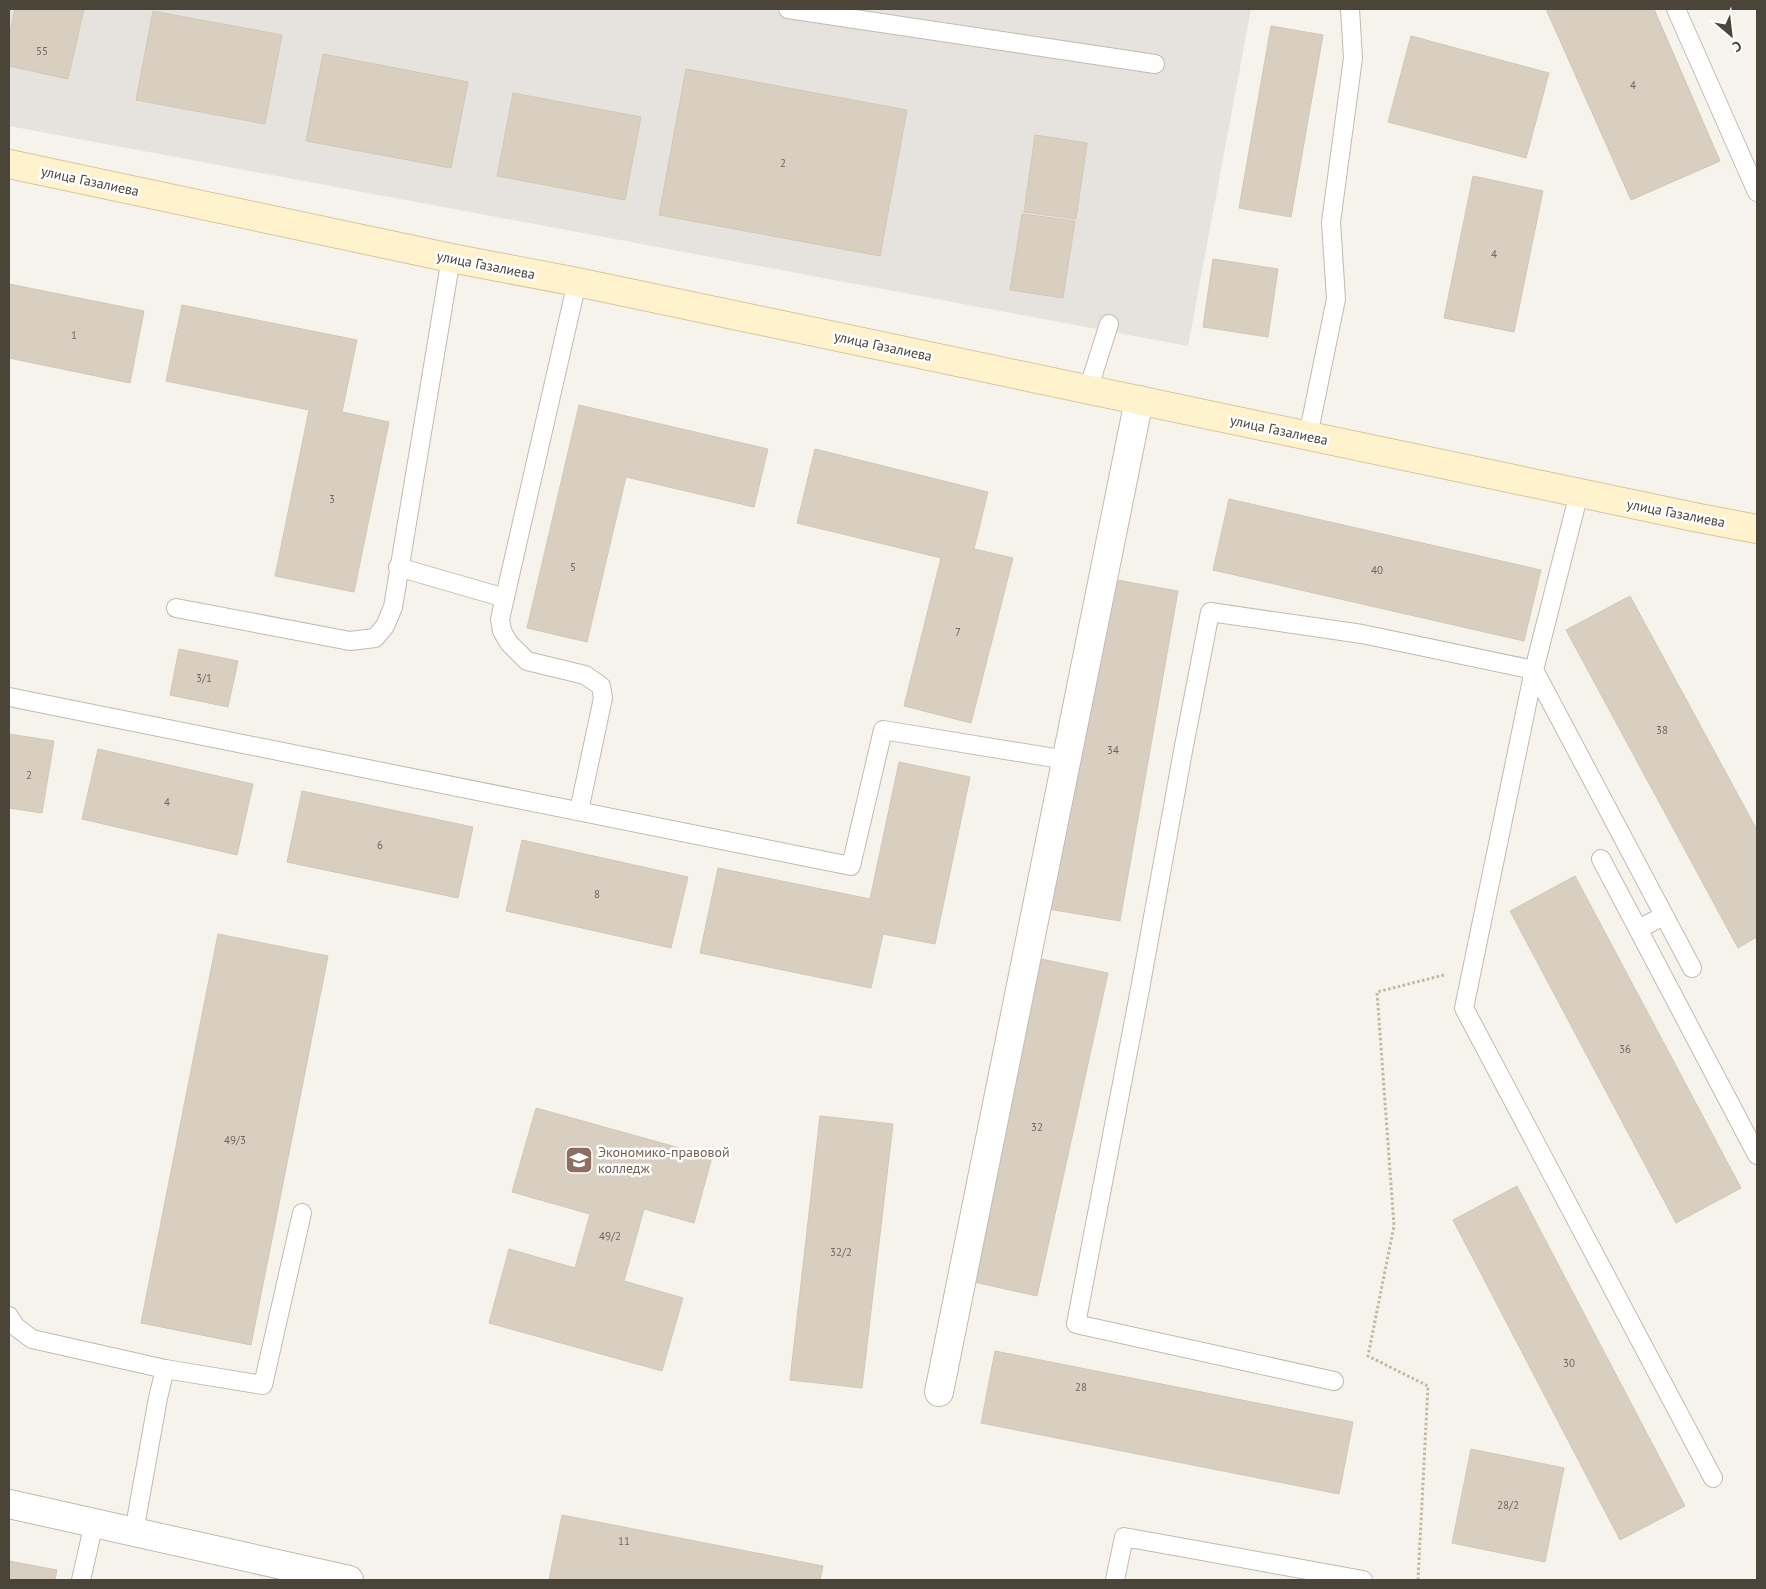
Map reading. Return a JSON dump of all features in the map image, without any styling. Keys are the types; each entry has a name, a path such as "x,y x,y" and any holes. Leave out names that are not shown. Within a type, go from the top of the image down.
{"main road":[{"name":"улица Газалиева","path":"9,164 1694,518 1757,528"}],"street":[{"path":"939,1392 1139,400"},
{"path":"9,1504 349,1580"}],"lane":[{"path":"788,9 1155,64"},
{"path":"1308,436 1336,299 1331,222 1353,58 1350,9"},
{"path":"1676,9 1757,192"},
{"path":"176,608 350,641 374,638 385,626 392,607 451,258"},
{"path":"577,282 500,619 502,631 509,643 527,661 585,675 601,686 604,698 579,811"},
{"path":"1088,390 1109,324"},
{"path":"1579,493 1534,670 1464,1008 1713,1478"},
{"path":"398,567 505,598"},
{"path":"1334,1382 1076,1324 1138,998 1182,751 1210,612 1362,634 1534,670"},
{"path":"1534,670 1692,968"},
{"path":"9,697 851,866 883,730 1067,760"},
{"path":"1601,859 1757,1155"},
{"path":"1638,929 1664,916"},
{"path":"9,1316 16,1327 32,1338 166,1369 263,1385 302,1213"},
{"path":"134,1532 158,1398 166,1369"},
{"path":"81,1580 94,1523"},
{"path":"1115,1580 1124,1537 1303,1574 1364,1580"}],"path":[{"path":"1418,1580 1428,1386 1368,1356 1394,1226 1376,992 1472,968"}],"shaded area":[{"path":"9,9 1251,9 1188,346 9,126"}],"building":[{"path":"15,9 84,9 68,79 9,66 9,37"},
{"path":"1546,9 1654,9 1720,161 1631,200"},
{"path":"153,11 282,35 265,124 136,100"},
{"path":"1271,26 1323,35 1291,217 1239,208"},
{"path":"1411,36 1549,73 1526,158 1388,122"},
{"path":"323,54 468,82 451,168 306,141"},
{"path":"686,69 907,110 880,256 659,215"},
{"path":"513,93 641,117 625,200 497,176"},
{"path":"1035,135 1087,143 1076,219 1024,212"},
{"path":"1473,176 1543,191 1514,332 1444,318"},
{"path":"1022,214 1075,221 1063,298 1010,290"},
{"path":"1213,259 1278,269 1268,337 1203,327"},
{"path":"9,284 144,311 130,383 9,358"},
{"path":"182,305 357,340 342,412 389,422 354,592 275,576 309,410 166,381"},
{"path":"579,405 768,449 754,507 626,477 587,642 527,628"},
{"path":"815,449 988,492 974,549 1013,558 971,723 904,706 941,558 797,523"},
{"path":"1229,499 1541,570 1524,641 1213,570"},
{"path":"1106,578 1178,591 1120,921 1048,909"},
{"path":"1630,596 1757,830 1757,937 1738,948 1566,630"},
{"path":"179,649 238,661 228,707 170,695"},
{"path":"9,734 54,741 42,813 9,808"},
{"path":"98,749 253,784 237,855 82,819"},
{"path":"899,762 970,777 935,944 883,934 871,988 700,953 718,868 870,899"},
{"path":"302,791 473,827 458,898 287,862"},
{"path":"522,840 688,877 671,948 506,911"},
{"path":"1575,876 1741,1188 1676,1223 1510,911"},
{"path":"218,934 328,956 251,1345 141,1323"},
{"path":"1036,958 1108,973 1037,1296 965,1280"},
{"path":"536,1108 712,1157 694,1223 644,1209 624,1281 683,1298 662,1371 489,1323 509,1249 575,1268 590,1214 512,1192"},
{"path":"820,1116 893,1124 862,1388 790,1380"},
{"path":"1517,1186 1685,1506 1620,1540 1453,1220"},
{"path":"995,1351 1353,1422 1339,1494 981,1423"},
{"path":"1471,1449 1564,1468 1545,1562 1452,1543"},
{"path":"562,1515 823,1566 820,1580 549,1580"},
{"path":"9,1561 57,1570 55,1580 9,1580"}],"place":[{"name":"Экономико-правовой колледж","path":"579,1160"}]}
